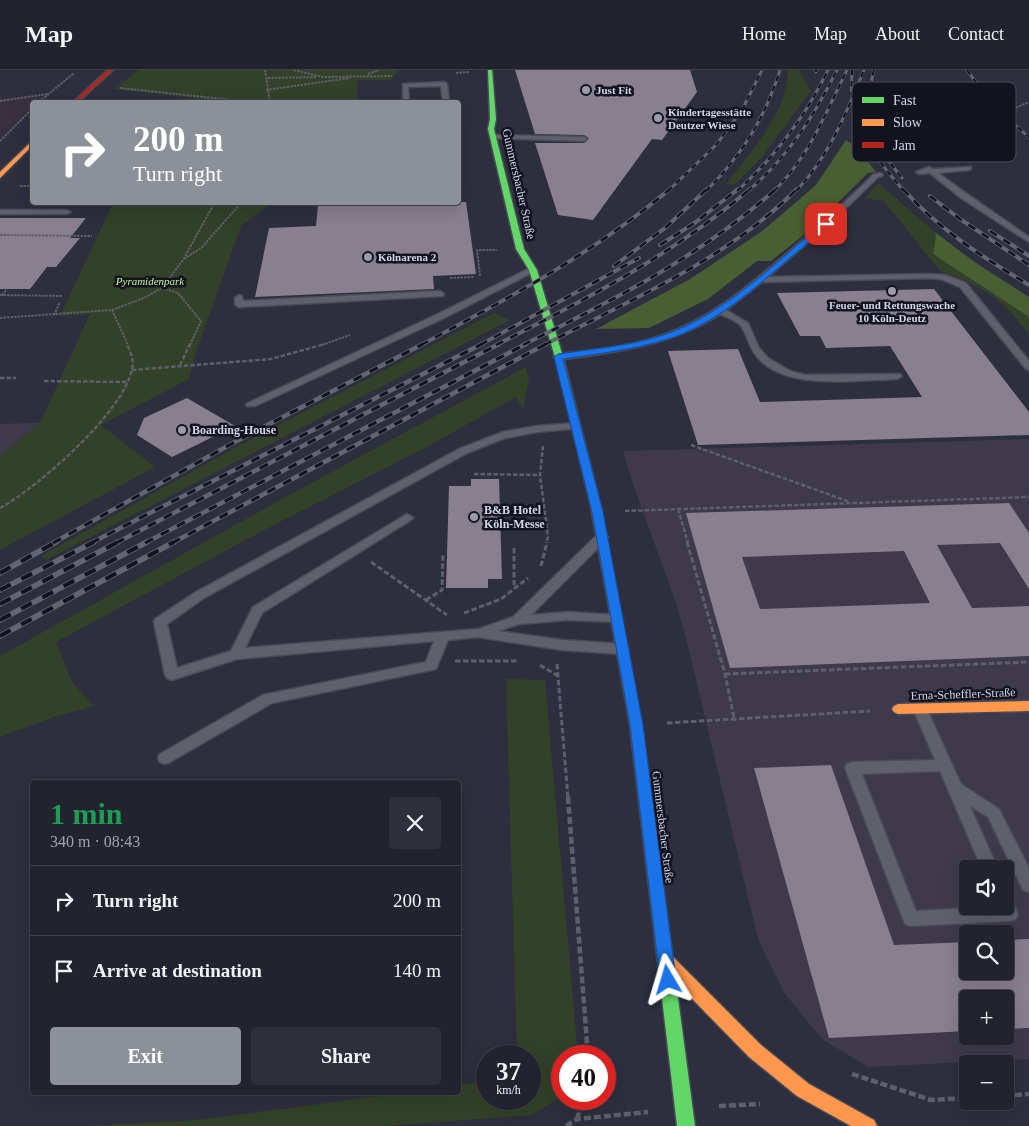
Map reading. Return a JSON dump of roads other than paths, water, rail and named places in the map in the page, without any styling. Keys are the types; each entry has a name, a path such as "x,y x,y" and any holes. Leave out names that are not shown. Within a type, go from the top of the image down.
{"street":[{"path":"77,100 111,70"},
{"name":"Gummersbacher Straße","path":"490,70 493,119 490,129 520,249 533,270 558,357 602,537 636,725 686,1126"},
{"path":"0,176 30,145"},
{"name":"Erna-Scheffler-Straße","path":"898,709 1029,706"},
{"path":"666,961 755,1051 803,1090 868,1126"}],"lane":[{"path":"406,100 406,85 444,84 446,100"},
{"path":"493,137 584,139"},
{"path":"919,172 969,168"},
{"path":"930,170 1029,240"},
{"path":"558,357 620,348 664,338 719,310 761,280 849,204 876,175 880,175"},
{"path":"0,212 67,212"},
{"path":"251,404 443,315 533,270"},
{"path":"761,280 929,276 953,280 963,285 1029,367"},
{"path":"239,298 239,304 440,294"},
{"path":"719,310 730,315 745,326 758,355 795,376 805,378 897,376"},
{"path":"576,426 545,428 503,435 463,451 200,595 160,622 172,675 236,654 310,646 478,633 562,645 622,650"},
{"path":"236,654 257,610 407,518"},
{"path":"518,620 602,537"},
{"path":"478,633 518,620 568,616 617,620"},
{"path":"165,758 268,699 431,666 443,635"},
{"path":"920,708 986,860"},
{"path":"945,765 852,768 911,919 990,915"},
{"path":"955,788 994,813 1029,885"}],"railway":[{"path":"668,191 717,144 743,108 762,70"},
{"path":"706,191 731,164 751,135 767,104 780,70"},
{"path":"737,191 777,150 810,104 828,70"},
{"path":"748,191 788,150 819,104 837,70"},
{"path":"775,190 797,164 816,134 847,70"},
{"path":"852,70 852,98"},
{"path":"859,82 864,70"},
{"path":"872,82 874,70"},
{"path":"967,70 976,82"},
{"path":"796,191 818,164 836,134 852,98"},
{"path":"1016,126 1029,137"},
{"path":"881,162 904,191"},
{"path":"890,162 902,178"},
{"path":"421,345 549,274 611,234 670,189"},
{"path":"614,266 665,228 707,189"},
{"path":"660,245 696,222 738,189"},
{"path":"496,345 563,311 660,255 721,213 750,189"},
{"path":"544,345 644,294 709,257 740,237 797,189"},
{"path":"903,189 946,230 1029,285"},
{"path":"523,345 623,294 686,257 747,214 775,190"},
{"path":"930,196 960,219 1029,265"},
{"path":"990,231 1029,256"},
{"path":"480,345 639,258"},
{"path":"53,543 233,443 423,344"},
{"path":"91,543 482,344"},
{"path":"116,543 499,344"},
{"path":"145,543 526,344"},
{"path":"172,543 546,344"},
{"path":"0,573 56,542"},
{"path":"0,590 94,542"},
{"path":"0,604 118,542"},
{"path":"0,620 147,542"},
{"path":"0,636 174,542"}],"place":[{"name":"Just Fit","path":"586,90"},
{"name":"Kindertagesstätte Deutzer Wiese","path":"658,118"},
{"name":"Kölnarena 2","path":"368,257"},
{"name":"Feuer- und Rettungswache 10 Köln-Deutz","path":"892,291"},
{"name":"Boarding-House","path":"182,430"},
{"name":"B&B Hotel Köln-Messe","path":"474,517"}],"park label":[{"name":"Pyramidenpark","path":"150,281"}]}
